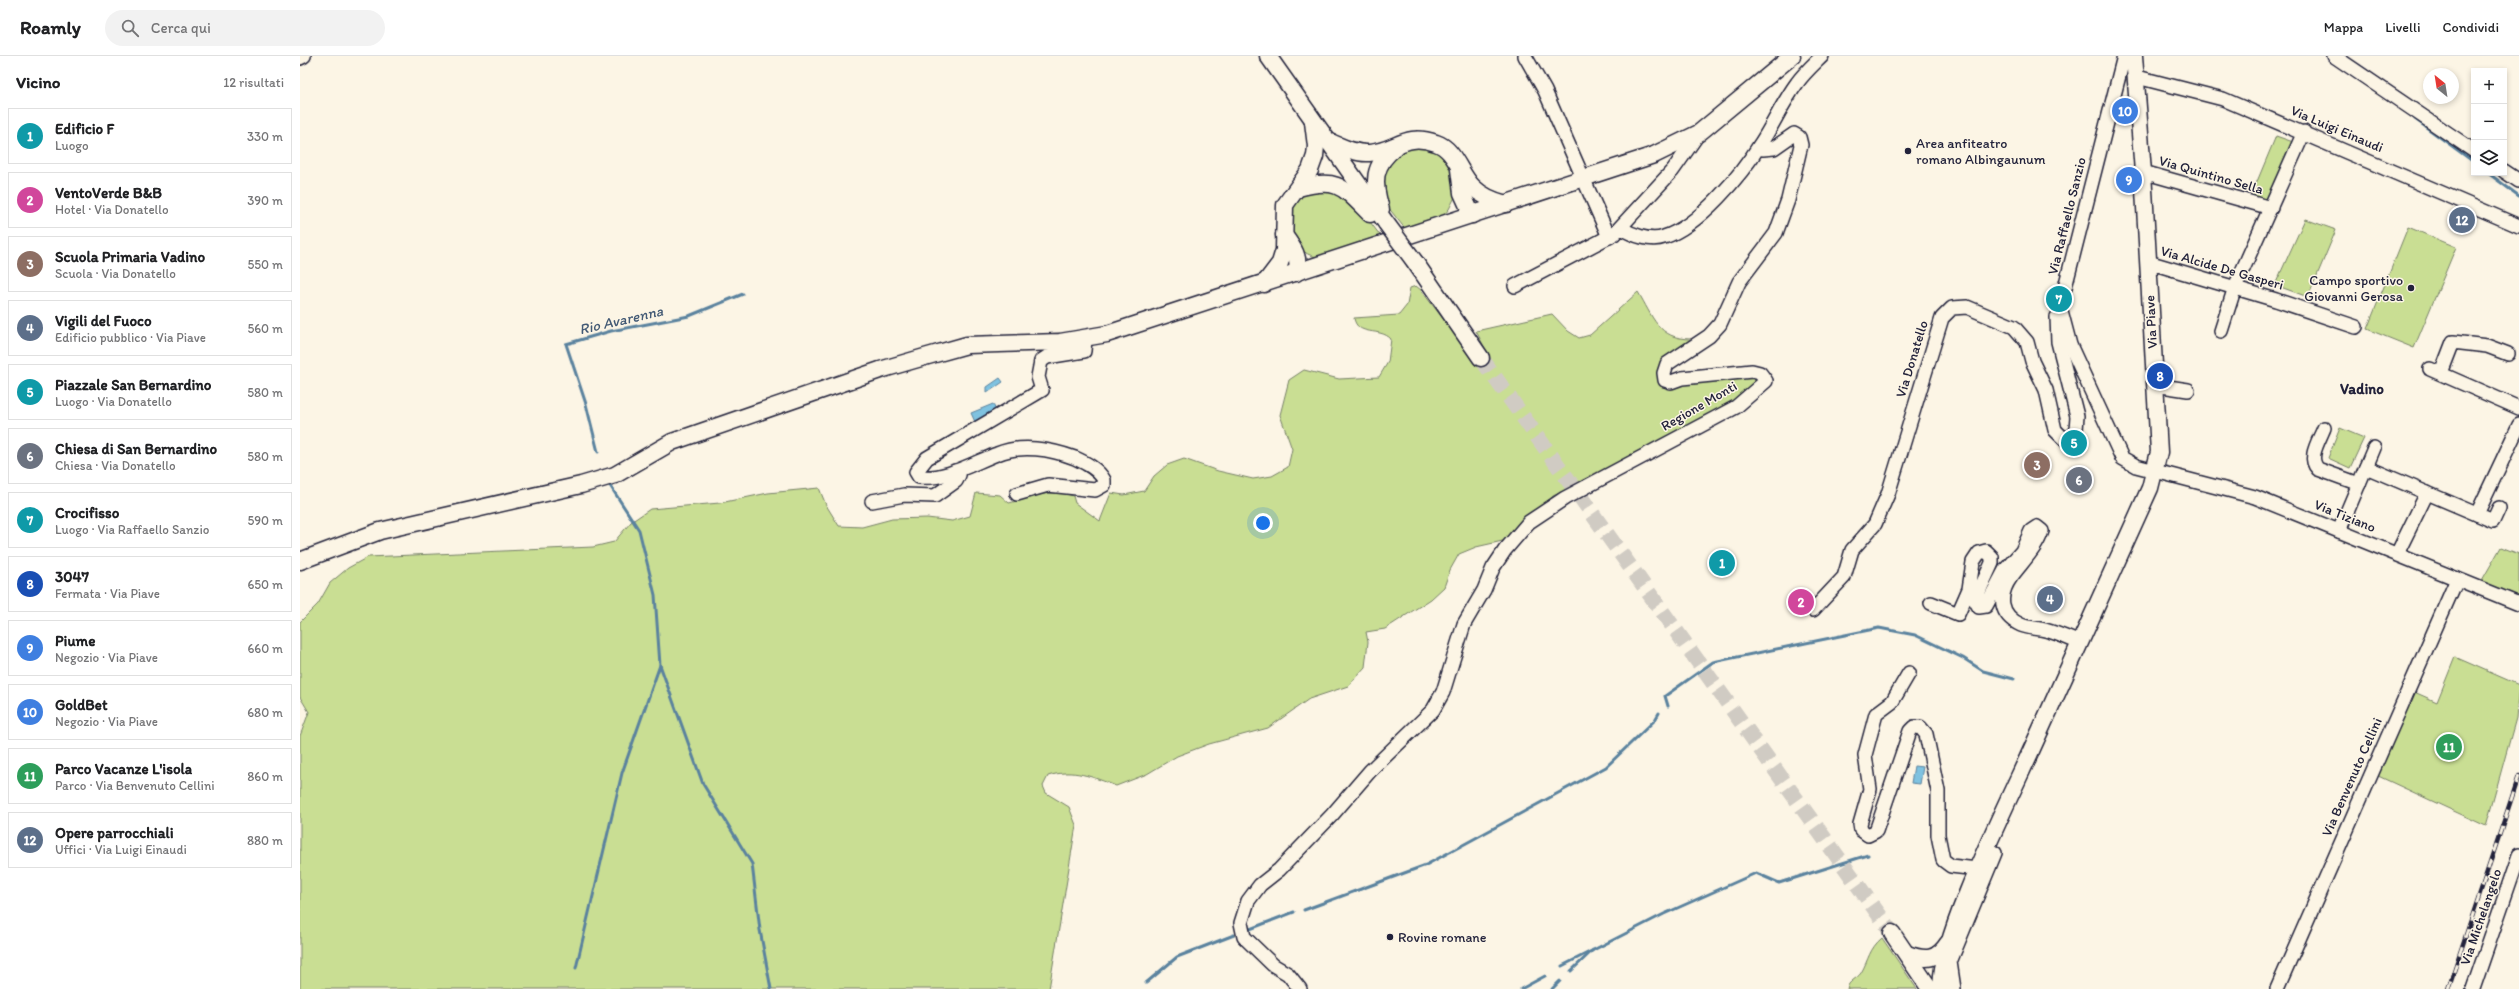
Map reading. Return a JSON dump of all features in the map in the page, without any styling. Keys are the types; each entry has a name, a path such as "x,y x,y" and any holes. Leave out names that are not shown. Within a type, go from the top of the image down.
{"main road":[{"path":"1268,56 1415,262 1481,358"},
{"path":"300,561 380,531 581,486 615,475 672,442 880,370 967,345 1060,342 1085,339 1264,284 1654,155 1699,133 1792,56"},
{"name":"Via Piave","path":"1950,940 1977,869 2150,488 2156,470 2159,452 2143,172 2137,77 2134,56"},
{"path":"1264,284 1280,263 1287,244 1285,206 1310,170 1315,156 1316,146 1312,117"},
{"path":"1328,141 1349,150 1368,153 1409,139 1424,139 1439,144 1451,154 1459,168 1467,190 1475,202 1472,215"},
{"path":"1386,223 1375,190 1375,179 1379,167 1388,153 1400,143"},
{"path":"1298,188 1324,182 1335,184 1348,192 1371,214 1386,223"},
{"path":"1467,190 1506,204"},
{"path":"1446,223 1467,190"},
{"path":"1287,244 1306,257 1325,264"},
{"path":"1287,244 1298,266 1296,273"},
{"path":"1892,933 1930,989"},
{"path":"1907,954 1918,958 1931,959 1942,952 1950,940"},
{"path":"1942,989 1941,976 1950,940"}],"street":[{"path":"300,58 304,56"},
{"path":"1526,56 1545,91 1609,237"},
{"path":"1621,228 1647,238 1664,238 1700,216 1717,199 1761,144 1778,111 1797,83 1822,56"},
{"name":"Via Raffaello Sanzio","path":"2124,56 2060,307 2070,344 2115,447 2122,458 2136,466 2156,470"},
{"path":"2334,56 2471,149"},
{"name":"Via Luigi Einaudi","path":"2137,77 2223,99 2304,132 2519,226"},
{"path":"2221,331 2234,287 2271,208 2304,132"},
{"path":"1515,286 1609,237 1621,228 1673,170 1699,133"},
{"name":"Regione Monti","path":"1300,989 1288,974 1273,965 1244,937 1241,923 1244,910 1260,885 1279,870 1332,815 1370,770 1433,710 1443,692 1456,645 1464,624 1484,590 1489,576 1505,550 1529,522 1565,498 1736,407 1762,386 1766,378 1760,373 1752,371 1682,378 1671,382 1665,380 1664,373 1666,364 1709,336 1720,324 1739,282 1776,233 1788,200 1801,145 1799,137 1794,134 1774,148 1763,149 1761,144"},
{"name":"Via Quintino Sella","path":"2143,172 2271,208"},
{"path":"2507,173 2519,181"},
{"name":"Via Alcide De Gasperi","path":"2148,262 2234,287 2356,327"},
{"name":"Via Donatello","path":"1813,610 1844,577 1852,550 1875,524 1888,494 1942,318 1952,308 1967,307 2014,327 2027,342 2032,361 2046,390 2055,430 2058,436 2064,439 2070,438 2076,430 2077,416 2058,342 2057,317 2060,307"},
{"path":"1017,494 1048,485 1095,490 1104,485 1104,480 1086,463 1049,450 1031,449 998,454 980,463 955,471 922,478 919,477 916,472 927,458 1042,390 1038,377 1041,360 1047,357 1084,351 1085,339"},
{"path":"2508,354 2487,346 2453,342 2435,371 2519,408"},
{"path":"2155,385 2188,390"},
{"path":"2477,514 2519,425"},
{"path":"2324,428 2312,457 2314,464 2318,469 2359,484"},
{"path":"2339,531 2374,448"},
{"path":"2366,467 2493,521 2499,508"},
{"name":"Via Tiziano","path":"2156,470 2255,497 2519,604"},
{"path":"872,502 904,495 935,496 956,481 958,475 955,471"},
{"path":"2397,554 2427,493"},
{"path":"1931,603 1958,614 1969,589 1973,562 1979,553 1986,552 1992,557 1992,563 1975,600 1979,607 1986,606 2005,570 2022,551 2031,531 2037,527 2042,531 2040,536 2030,555 2007,584 2004,610 2008,618 2022,626 2045,630 2080,643"},
{"name":"Via Benvenuto Cellini","path":"2277,989 2457,579"},
{"path":"1909,673 1892,702 1876,714 1865,755 1870,789 1860,824 1861,830 1868,835 1876,831 1909,734 1912,728 1920,727 1926,734 1938,791 1938,835 1943,860 1950,866 1977,869"},
{"path":"1954,989 1950,962 1995,853 1986,849"},
{"name":"Via Michelangelo","path":"2473,989 2519,855"}],"green space":[{"path":"2276,136 2296,143 2270,203 2251,196"},
{"path":"1430,146 1453,165 1456,195 1449,209 1443,216 1406,230 1384,202 1381,172 1400,149"},
{"path":"1322,186 1359,207 1382,238 1323,257 1307,254 1299,248 1290,230 1290,209 1295,200 1302,193"},
{"path":"2305,219 2336,230 2308,297 2275,285"},
{"name":"Campo sportivo Giovanni Gerosa","path":"2408,227 2456,247 2414,348 2367,329"},
{"path":"1416,286 1421,290 1454,333 1486,358 1488,354 1476,331 1552,314 1568,331 1579,338 1590,335 1638,292 1653,318 1664,331 1680,338 1691,339 1660,380 1747,375 1757,378 1757,386 1691,427 1615,468 1553,496 1507,540 1476,547 1459,554 1450,570 1444,587 1431,599 1385,629 1366,632 1368,642 1365,667 1348,686 1309,699 1268,728 1209,744 1177,756 1147,774 1116,786 1091,777 1074,773 1048,776 1043,786 1046,793 1069,807 1076,825 1049,989 300,989 300,736 309,712 300,697 300,622 318,604 330,583 348,568 368,557 593,547 614,542 631,522 650,509 720,503 768,493 819,488 826,505 839,526 862,527 892,519 927,518 952,521 970,516 976,493 1000,495 1009,503 1048,493 1065,494 1073,496 1075,503 1100,521 1111,493 1124,495 1144,491 1154,476 1167,465 1184,459 1218,471 1253,479 1272,476 1288,467 1292,449 1280,415 1289,380 1304,370 1339,379 1379,377 1388,362 1391,339 1381,333 1360,328 1356,324 1354,318 1399,315 1407,305 1410,288"},
{"path":"2340,428 2364,438 2350,468 2328,458"},
{"path":"2501,547 2519,554 2519,598 2481,582"},
{"path":"2455,657 2519,685 2516,718 2486,826 2376,775 2412,691 2437,702"},
{"path":"1882,938 1917,989 1847,989 1849,984 1861,973 1874,946"}],"water":[{"path":"1000,378 1003,382 987,393 987,387"},
{"path":"993,404 996,411 975,422 971,413"},
{"path":"1914,766 1923,767 1920,784 1911,783"}],"waterway":[{"name":"Rio Avarenna","path":"2415,119 2471,160"},
{"name":"Rio Avarenna","path":"2492,176 2519,196"},
{"name":"Rio Avarenna","path":"598,452 586,404 566,344 611,331 689,316 743,294"},
{"path":"609,484 639,530 655,595 660,665 703,784 752,864 760,930 771,989"},
{"path":"1668,706 1665,696 1713,662 1879,628 1915,635 1963,658 1983,671 2014,679"},
{"path":"576,968 622,773 660,665"},
{"path":"1304,910 1426,865 1606,767 1655,720 1659,713"},
{"path":"1562,966 1664,914 1756,873 1779,883 1868,855"},
{"path":"1250,929 1294,912"},
{"path":"1146,983 1177,957 1234,935"},
{"path":"1571,971 1593,950"},
{"path":"1521,989 1545,976"},
{"path":"1552,989 1560,981"}],"tunnel":[{"path":"1481,358 1892,933"}],"railway":[{"path":"2448,989 2519,776"}],"place":[{"name":"GoldBet","path":"2125,111"},
{"name":"Area anfiteatro romano Albingaunum","path":"1908,151"},
{"name":"Piume","path":"2129,180"},
{"name":"Opere parrocchiali","path":"2462,220"},
{"name":"Campo sportivo Giovanni Gerosa","path":"2411,288"},
{"name":"Crocifisso","path":"2059,299"},
{"name":"3047","path":"2160,376"},
{"name":"Piazzale San Bernardino","path":"2074,443"},
{"name":"Scuola Primaria Vadino","path":"2037,465"},
{"name":"Chiesa di San Bernardino","path":"2079,480"},
{"name":"Edificio F","path":"1722,563"},
{"name":"Vigili del Fuoco","path":"2050,599"},
{"name":"VentoVerde B&B","path":"1801,602"},
{"name":"Parco Vacanze L'isola","path":"2449,747"},
{"name":"Rovine romane","path":"1390,937"}],"district":[{"name":"Vadino","path":"2362,389"}]}
